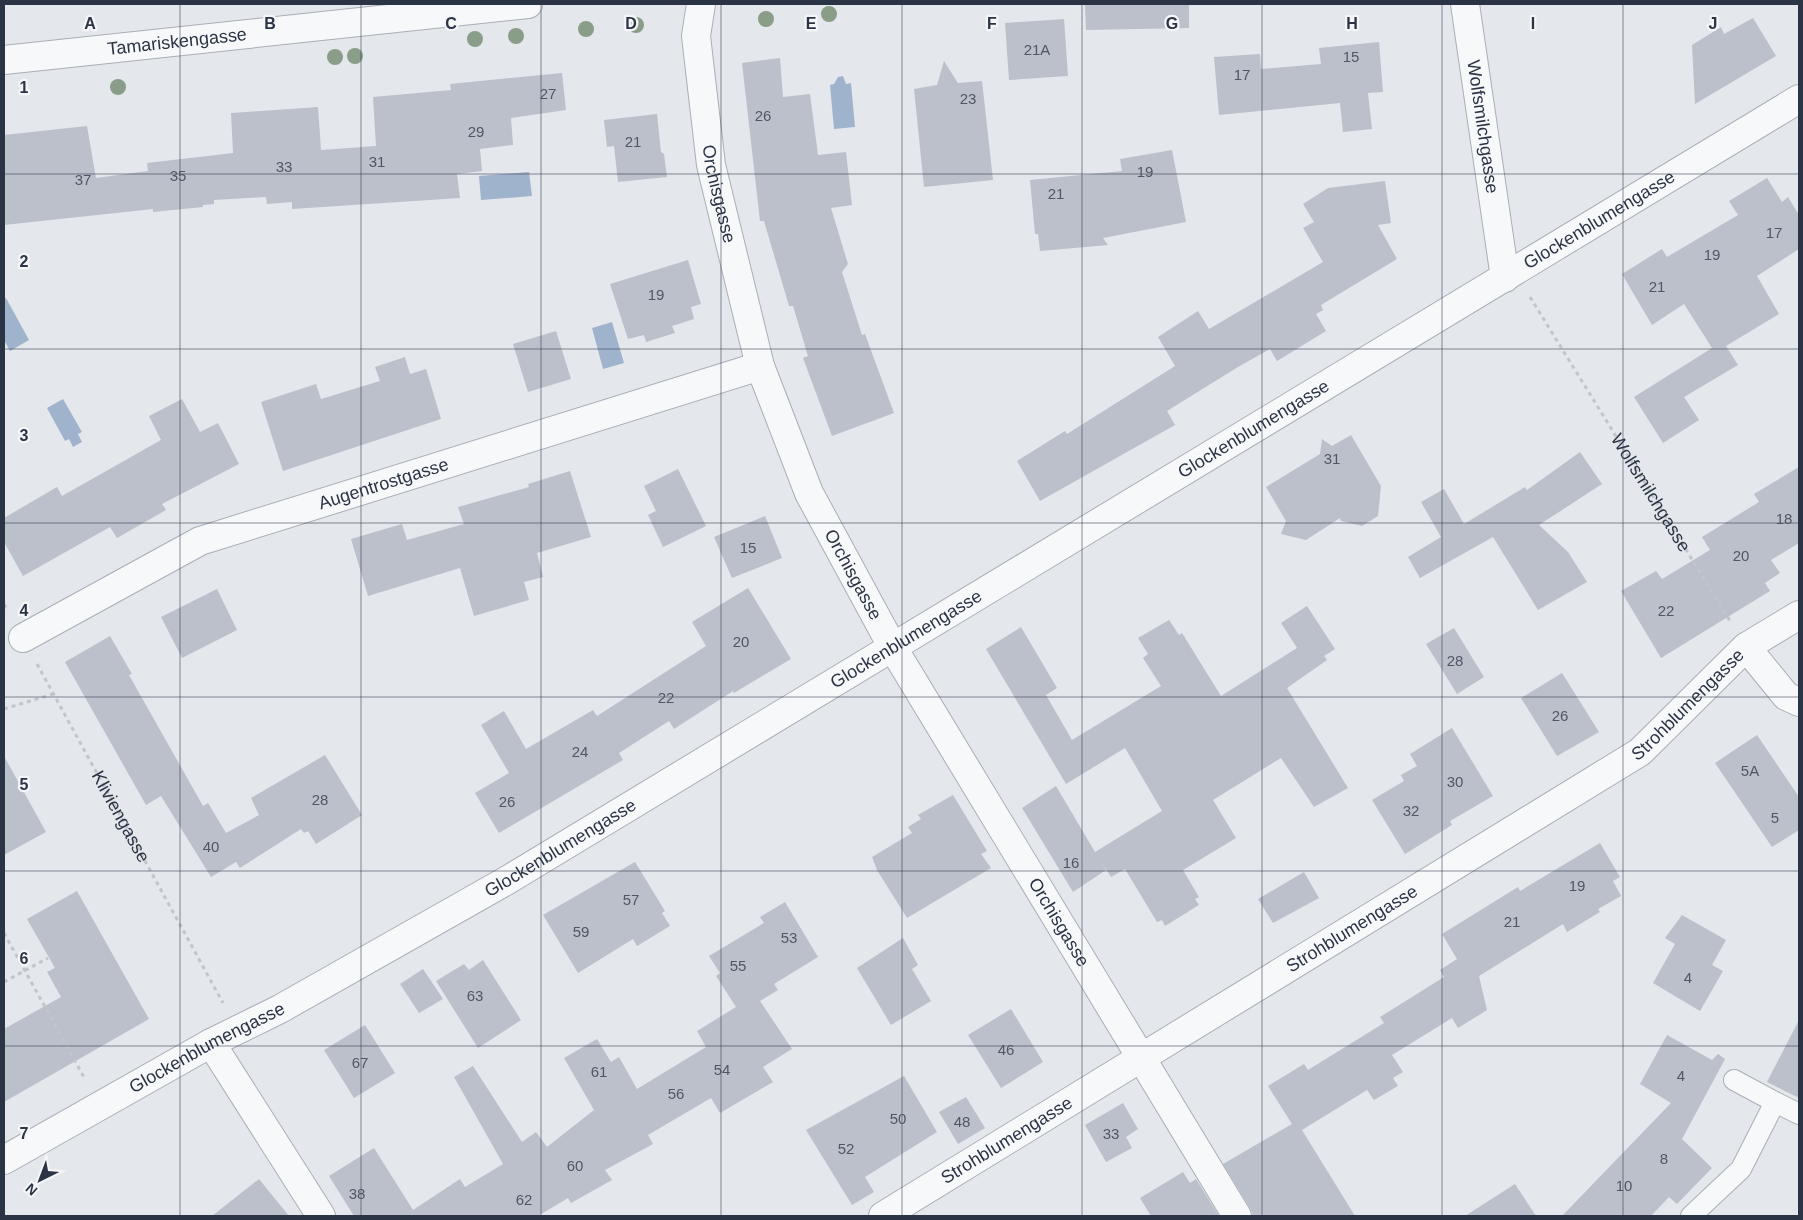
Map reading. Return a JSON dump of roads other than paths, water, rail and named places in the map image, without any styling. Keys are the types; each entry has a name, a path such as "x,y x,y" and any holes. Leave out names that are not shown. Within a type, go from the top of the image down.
{"street":[{"name":"Tamariskengasse","path":"4,60 528,4"},
{"name":"Orchisgasse","path":"701,4 696,36 711,165 760,366 809,494 893,648 1237,1216"},
{"name":"Wolfsmilchgasse","path":"1465,4 1510,275"},
{"name":"Glockenblumengasse","path":"4,1160 211,1043 280,1008 506,881 1799,99"},
{"name":"Augentrostgasse","path":"23,638 200,542 760,366"},
{"name":"Strohblumengasse","path":"883,1216 1143,1059 1640,752 1746,647 1799,615"},
{"path":"1746,647 1786,696 1799,702"},
{"path":"211,1043 321,1216"}],"lane":[{"path":"1734,1080 1799,1114"},
{"path":"1691,1216 1741,1169 1775,1102"}],"water":[{"path":"843,76 846,84 851,83 855,127 834,129 830,85 834,84 838,77"},
{"path":"529,172 532,196 481,200 479,176"},
{"path":"6,298 29,340 10,351 4,340 4,299"},
{"path":"612,322 624,363 603,369 592,328"},
{"path":"63,399 82,432 78,434 82,442 73,447 69,439 65,441 47,408"}]}
